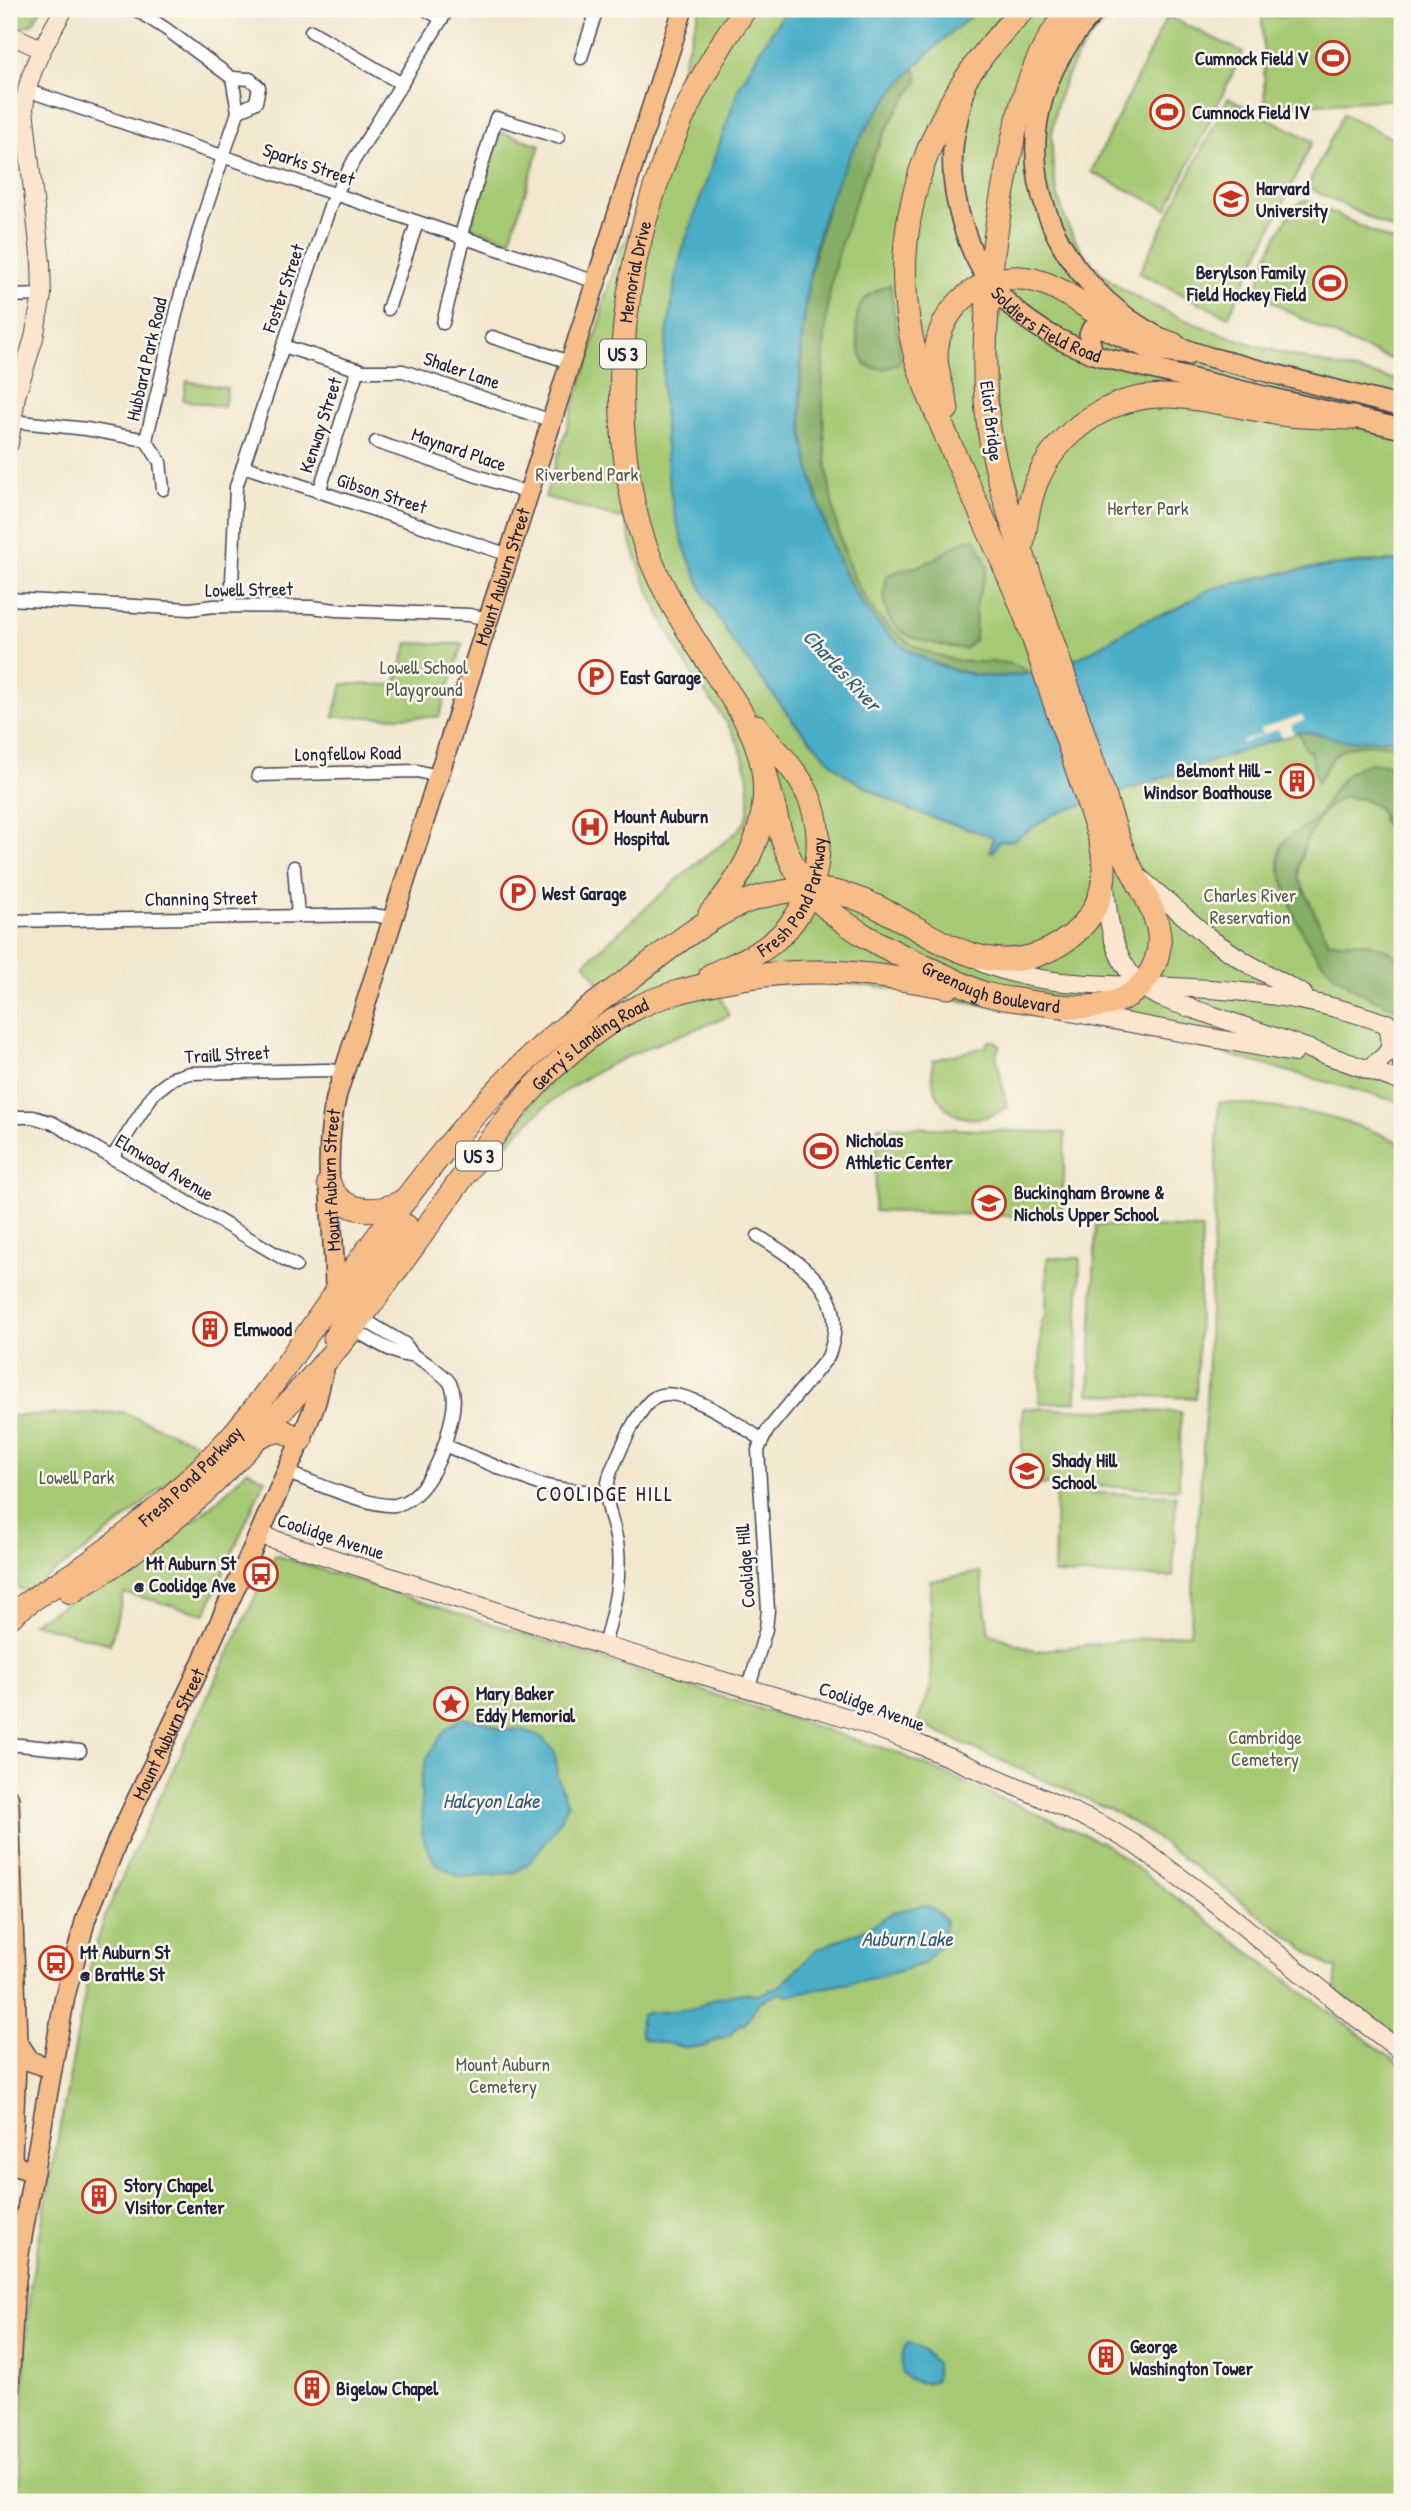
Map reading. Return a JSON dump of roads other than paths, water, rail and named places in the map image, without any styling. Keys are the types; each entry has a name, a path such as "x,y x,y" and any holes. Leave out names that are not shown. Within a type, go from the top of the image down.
{"highway":[{"name":"Memorial Drive","path":"733,699 673,606 643,542 628,470 623,418 623,366 634,263 655,183 701,79 745,9"},
{"name":"Soldiers Field Road","path":"970,71 1024,9"},
{"name":"Eliot Bridge","path":"1070,9 1042,50 1023,98 1003,188 990,282 986,379 989,427 1040,633 1108,834 1105,878"},
{"name":"Eliot Bridge","path":"970,71 943,116 923,165 911,208 905,255 906,301 915,352 928,393 1016,592 1040,633"},
{"path":"958,463 937,367 938,341 954,307 971,292 990,282 1018,277 1043,282 1118,325 1173,344"},
{"path":"1021,549 1033,493 1049,458 1073,431 1095,415 1115,406 1145,397 1168,396 1290,415 1353,418"},
{"name":"US 3","path":"687,935 727,894 752,851 761,821 764,799 758,750 733,699"},
{"name":"Fresh Pond Parkway","path":"670,995 772,943 800,912 810,890 819,843 817,823 808,793 800,779 733,699"},
{"name":"Greenough Boulevard","path":"758,750 786,849 797,872 810,890 835,913 907,959 985,994 1033,1003"},
{"path":"1033,1003 1072,1007 1103,1005 1126,997 1140,986 1156,959 1159,931 1150,902 1108,834"},
{"name":"Gerry's Landing Road","path":"335,1295 473,1116 530,1057 563,1028 687,935 718,916 745,902 781,892 833,892 858,899 970,956 996,961 1023,958 1046,951 1067,940 1085,923 1097,902 1105,878"},
{"name":"Gerry's Landing Road","path":"327,1360 357,1324 495,1134 542,1079 614,1020 640,1006 670,995 756,975 813,971 875,975 985,994"},
{"path":"327,1360 340,1325 357,1294 530,1057"},
{"path":"329,1182 340,1200 368,1210 392,1208 410,1196"},
{"name":"Fresh Pond Parkway","path":"9,1620 26,1604 127,1535 203,1466 259,1404 335,1295"},
{"name":"Fresh Pond Parkway","path":"9,1620 23,1619 139,1549 198,1500 327,1360"},
{"path":"259,1436 278,1430 302,1440"}],"main road":[{"path":"9,444 20,381 37,325 42,295 24,109 17,87 64,9"},
{"name":"Mount Auburn Street","path":"9,2378 16,2271 74,1958 94,1896 119,1837 260,1535 316,1402 327,1360 335,1295 329,1182 330,1128 344,1072 683,9"},
{"path":"1097,9 1063,50 1044,95 1036,138 1041,197 1060,244 1089,285 1128,317 1173,344 1203,356 1402,407"},
{"path":"9,34 41,49"},
{"name":"Soldiers Field Road","path":"970,71 955,135 954,183 964,229 990,282 1007,303 1035,326 1066,344 1093,354 1402,429"},
{"path":"1093,354 1088,335 1093,328 1100,326 1153,351 1203,356"},
{"name":"Greenough Boulevard","path":"1132,871 1188,921 1221,946 1260,971 1321,1003"},
{"path":"1105,878 1112,939 1125,965 1140,986"},
{"name":"Greenough Boulevard","path":"948,946 985,964 1020,976 1076,984 1258,993 1321,1003 1395,1027"},
{"name":"Greenough Boulevard","path":"1140,986 1185,1005 1402,1082"},
{"name":"Greenough Boulevard","path":"1033,1003 1095,1018 1343,1061"},
{"path":"1367,1069 1388,1053 1395,1027"},
{"path":"1402,1058 1402,1070"},
{"name":"Coolidge Avenue","path":"260,1535 604,1646 841,1715 908,1740 1034,1794 1121,1835 1215,1903 1402,2052"},
{"path":"9,1799 11,1930 18,2041 12,2158 15,2166 33,2172"},
{"path":"18,2041 30,2061 52,2069"}],"street":[{"path":"135,9 232,78 250,79 259,87 256,103 238,112 232,78"},
{"path":"425,9 445,14"},
{"path":"581,58 597,9"},
{"name":"Foster Street","path":"231,606 234,498 335,194 445,14"},
{"path":"311,31 402,84"},
{"name":"Sparks Street","path":"17,87 596,282"},
{"name":"Hubbard Park Road","path":"12,421 86,429 146,440 181,293 238,112"},
{"path":"443,323 462,238 496,118 558,137"},
{"path":"388,309 417,223"},
{"path":"9,296 42,295"},
{"path":"492,337 570,362"},
{"name":"Shaler Lane","path":"283,346 367,372 392,369 403,371 552,421"},
{"name":"Kenway Street","path":"319,492 358,369"},
{"path":"146,440 160,462 163,489"},
{"name":"Maynard Place","path":"376,442 528,493"},
{"name":"Gibson Street","path":"243,466 509,555"},
{"name":"Lowell Street","path":"9,599 190,609 231,606 312,607 476,615 489,619"},
{"name":"Longfellow Road","path":"258,775 417,771 438,776"},
{"path":"294,867 298,916"},
{"name":"Channing Street","path":"9,921 373,915 393,918"},
{"name":"Traill Street","path":"112,1158 154,1093 178,1075 214,1072 344,1072"},
{"name":"Elmwood Avenue","path":"9,1117 43,1119 296,1266"},
{"path":"604,1646 619,1578 618,1547 606,1493 611,1471 641,1413 658,1395 682,1395 761,1440 822,1366 832,1346 835,1324 829,1296 817,1279 758,1236"},
{"path":"287,1473 375,1503 393,1505 410,1498 425,1482 444,1445 453,1405 452,1388 444,1376 413,1355 401,1354 357,1324"},
{"name":"Coolidge Hill","path":"749,1688 766,1629 768,1610 757,1458 761,1440"},
{"path":"444,1445 538,1484 606,1493"},
{"path":"9,1744 80,1751"}],"water":[{"name":"Charles River","path":"787,9 980,9 933,49 912,71 892,93 857,143 830,199 821,226 808,286 800,383 804,441 819,505 832,545 859,600 877,623 898,642 923,658 951,670 996,677 1022,675 1071,661 1136,625 1184,605 1214,588 1305,569 1402,561 1402,741 1348,741 1299,732 1052,815 1014,840 998,842 993,852 990,851 993,838 991,836 909,810 846,776 794,722 733,642 706,598 686,552 674,513 668,475 662,391 665,349 683,248 739,88"},
{"name":"Halcyon Lake","path":"461,1718 485,1722 500,1729 523,1730 541,1736 555,1752 557,1776 568,1805 555,1829 529,1863 514,1873 460,1877 436,1864 425,1844 422,1830 421,1778 427,1758 444,1731"},
{"name":"Auburn Lake","path":"923,1905 933,1908 946,1920 943,1939 923,1964 879,1977 788,1995 781,1993 759,2002 745,2024 739,2025 730,2035 704,2047 684,2048 651,2041 640,2032 641,2016 646,2013 693,2009 716,1998 743,1993 758,1995 780,1986 817,1949 870,1927 893,1912"},
{"path":"908,2342 924,2351 936,2363 935,2380 917,2382 902,2373 903,2352"}],"place":[{"name":"Cumnock Field V","path":"1333,58"},
{"name":"Cumnock Field IV","path":"1167,112"},
{"name":"Harvard University","path":"1231,199"},
{"name":"Berylson Family Field Hockey Field","path":"1330,283"},
{"name":"East Garage","path":"596,677"},
{"name":"Belmont Hill - Windsor Boathouse","path":"1297,781"},
{"name":"Mount Auburn Hospital","path":"590,827"},
{"name":"West Garage","path":"518,893"},
{"name":"Nicholas Athletic Center","path":"821,1151"},
{"name":"Buckingham Browne & Nichols Upper School","path":"989,1203"},
{"name":"Elmwood","path":"210,1329"},
{"name":"Shady Hill School","path":"1027,1471"},
{"name":"Mt Auburn St @ Coolidge Ave","path":"261,1574"},
{"name":"Mary Baker Eddy Memorial","path":"451,1704"},
{"name":"Mt Auburn St @ Brattle St","path":"56,1963"},
{"name":"Story Chapel VIsitor Center","path":"99,2196"},
{"name":"George Washington Tower","path":"1106,2357"},
{"name":"Bigelow Chapel","path":"312,2388"}],"district":[{"name":"COOLIDGE HILL","path":"605,1493"}],"park label":[{"name":"Riverbend Park","path":"587,474"},
{"name":"Herter Park","path":"1148,508"},
{"name":"Lowell School Playground","path":"424,678"},
{"name":"Charles River Reservation","path":"1250,906"},
{"name":"Lowell Park","path":"77,1477"},
{"name":"Cambridge Cemetery","path":"1265,1748"},
{"name":"Mount Auburn Cemetery","path":"503,2075"}]}
